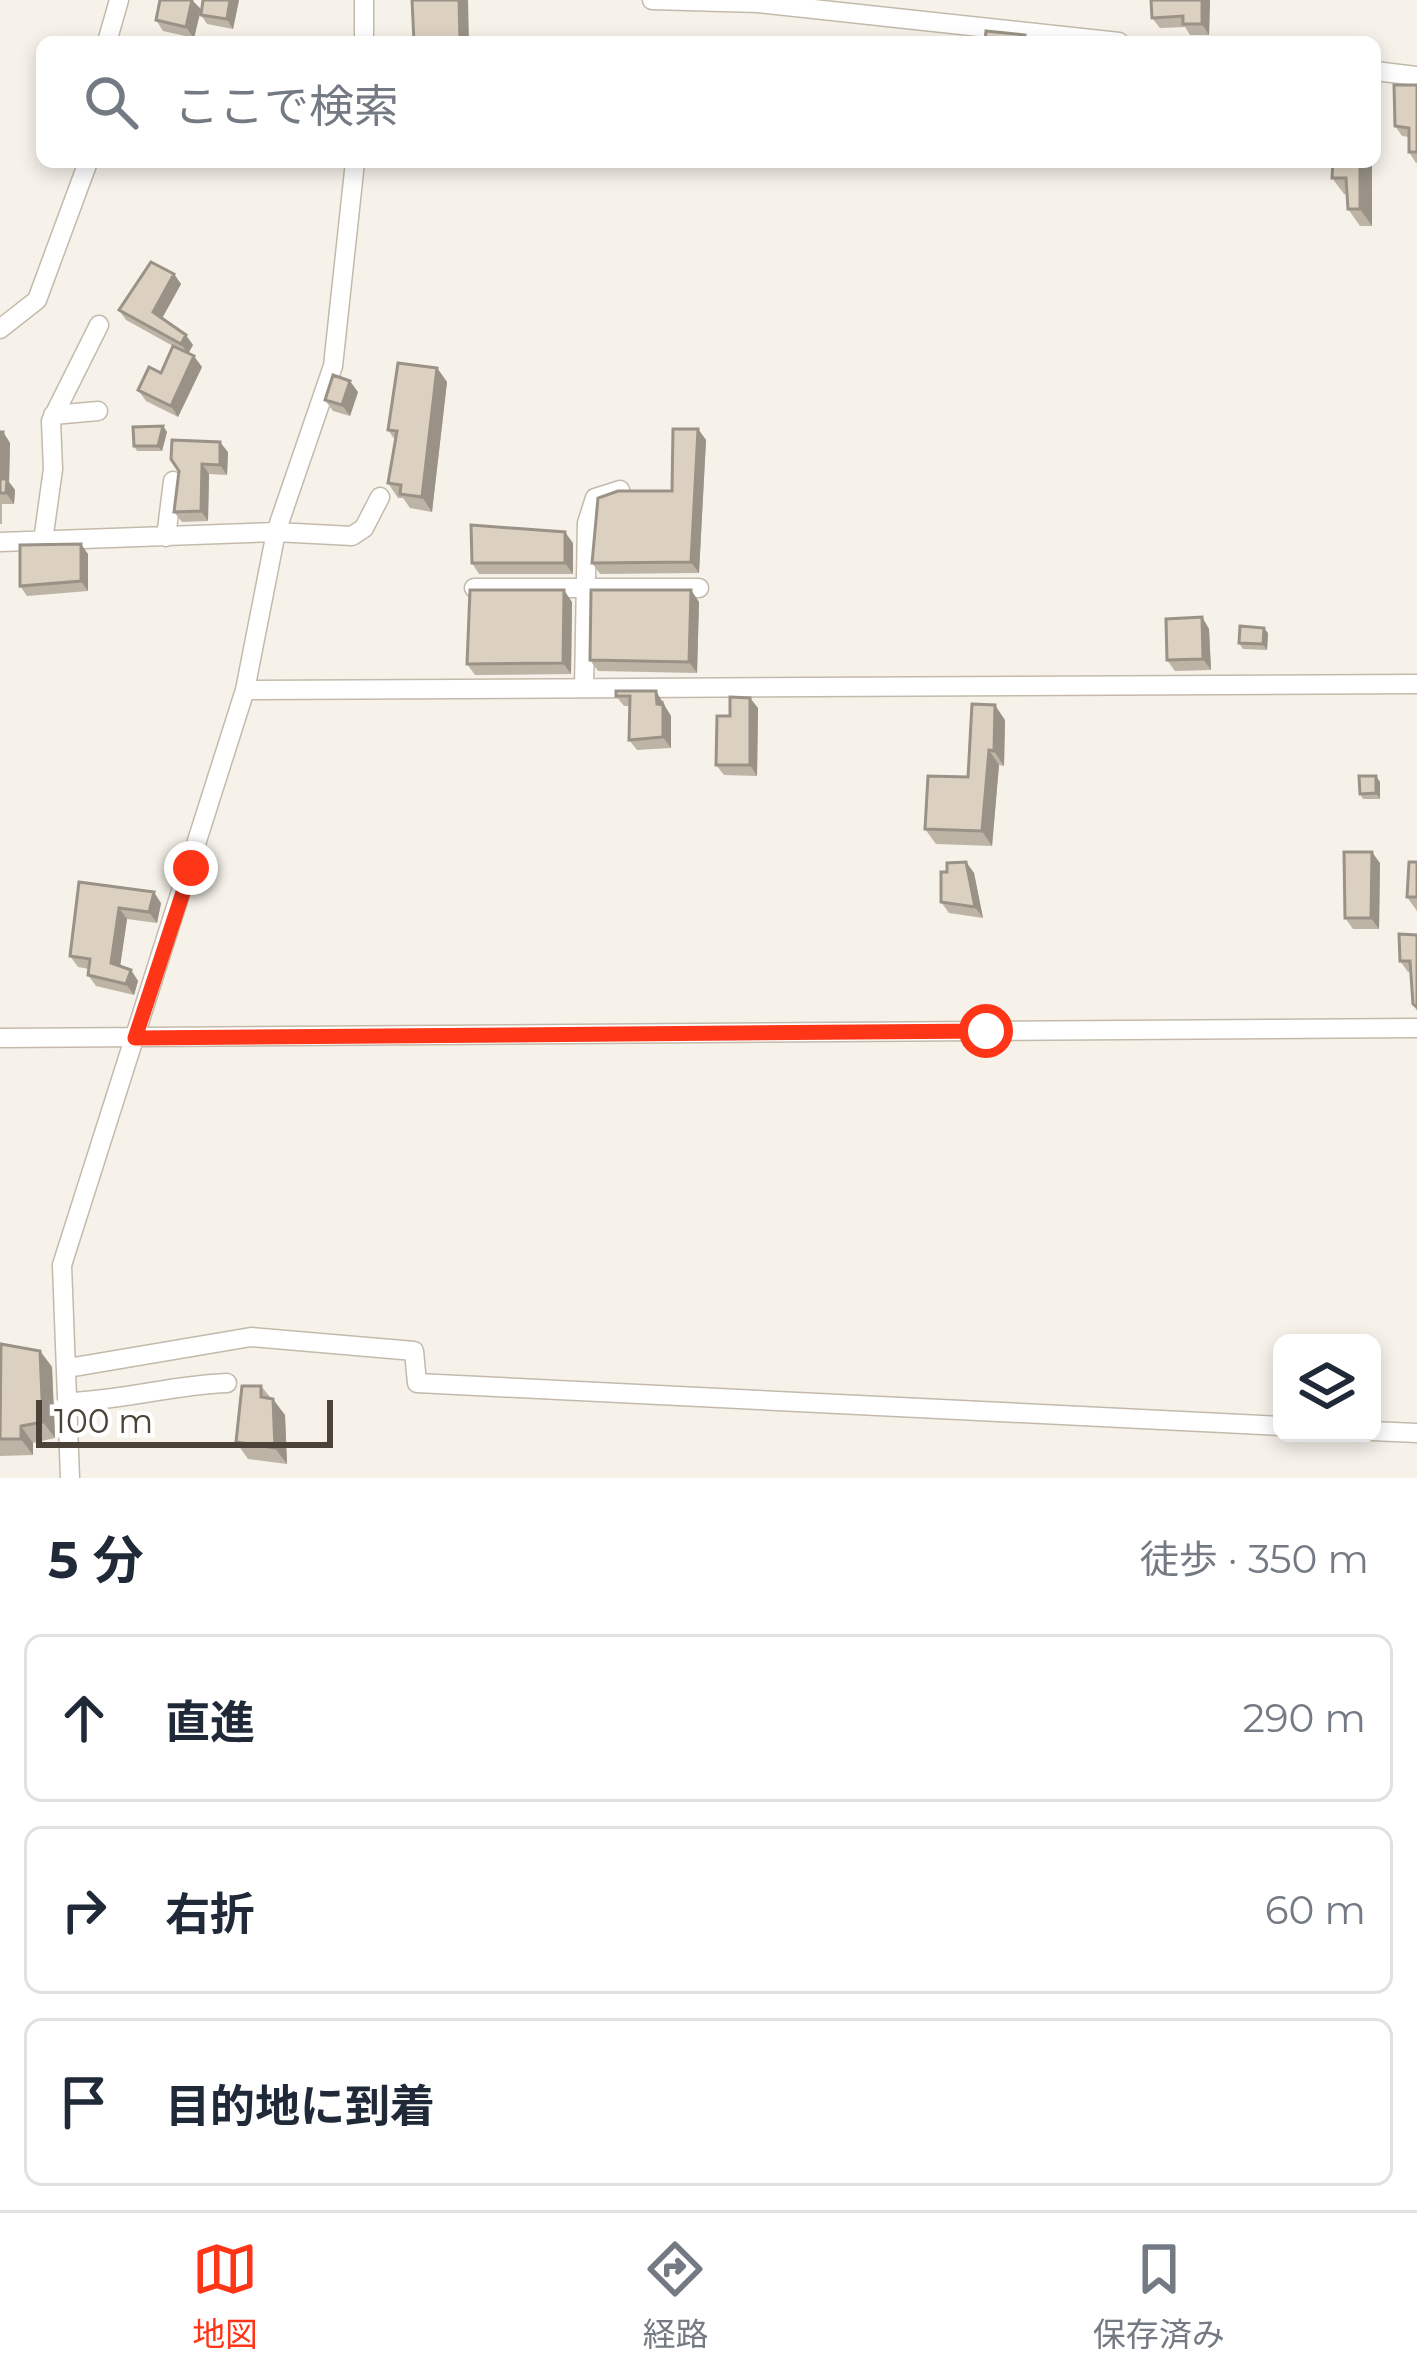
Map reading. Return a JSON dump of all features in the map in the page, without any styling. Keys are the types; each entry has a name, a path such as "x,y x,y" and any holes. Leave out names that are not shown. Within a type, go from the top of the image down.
{"street":[{"path":"109,36 118,0"},
{"path":"364,0 364,36"},
{"path":"652,0 758,3 1063,36"},
{"path":"1381,72 1417,76"},
{"path":"0,329 37,300 86,168"},
{"path":"70,1478 62,1265 245,690 276,532 332,366 354,168"},
{"path":"43,541 53,415 99,325"},
{"path":"53,415 98,411"},
{"path":"166,538 173,481"},
{"path":"584,688 584,588 592,506 595,498 620,490"},
{"path":"0,542 276,532 358,535 380,497"},
{"path":"475,588 699,588"},
{"path":"245,690 1417,684"},
{"path":"0,1038 1417,1028"},
{"path":"68,1368 251,1337 414,1351 417,1383 1273,1426"},
{"path":"70,1402 113,1400 172,1385 227,1383"},
{"path":"1381,1431 1417,1433"}],"building":[{"path":"160,0 192,0 186,27 156,20"},
{"path":"203,0 230,0 227,19 201,15"},
{"path":"412,0 459,0 460,36 414,36"},
{"path":"1151,0 1202,0 1202,24 1183,24 1183,16 1152,18"},
{"path":"986,31 1025,35 1025,36 986,36"},
{"path":"1394,85 1417,85 1417,152 1409,152 1409,128 1395,126"},
{"path":"1333,168 1360,168 1360,209 1348,209 1346,178 1332,178"},
{"path":"151,262 174,274 153,312 186,335 181,344 119,310"},
{"path":"173,346 194,356 171,406 138,390 149,367 161,373"},
{"path":"398,363 437,368 422,497 400,494 401,485 388,483 397,431 388,430"},
{"path":"333,375 350,381 342,405 325,400"},
{"path":"163,426 158,446 134,446 133,427"},
{"path":"673,429 698,429 691,562 592,563 598,498 618,491 672,491"},
{"path":"0,432 1,479 7,479 6,493 0,493"},
{"path":"172,440 220,442 220,465 202,464 201,511 174,512 179,471 171,459"},
{"path":"471,525 565,532 565,563 472,563"},
{"path":"81,544 81,581 20,586 20,545"},
{"path":"470,590 564,590 563,663 467,664"},
{"path":"591,590 691,590 689,662 590,660"},
{"path":"1202,617 1203,659 1167,660 1166,619"},
{"path":"1240,626 1264,628 1263,644 1239,643"},
{"path":"616,691 656,691 657,704 663,705 663,737 629,740 630,696 616,696"},
{"path":"730,697 750,698 750,765 716,765 717,716 730,716"},
{"path":"972,704 995,705 994,751 989,750 982,831 925,829 928,776 968,777"},
{"path":"1359,776 1376,776 1376,793 1360,794"},
{"path":"1344,852 1372,852 1371,918 1345,918"},
{"path":"966,862 975,907 941,902 941,872 947,872 947,863"},
{"path":"1409,862 1417,862 1417,897 1407,897"},
{"path":"79,882 154,892 149,912 119,908 111,963 131,970 126,984 88,975 90,959 70,956"},
{"path":"1399,934 1417,935 1417,1007 1410,961 1400,961"},
{"path":"1,1344 40,1351 43,1422 21,1426 21,1439 0,1439"},
{"path":"242,1386 261,1386 261,1397 273,1399 275,1448 236,1442"}],"route":[{"path":"191,868 135,1038 986,1031"}]}
